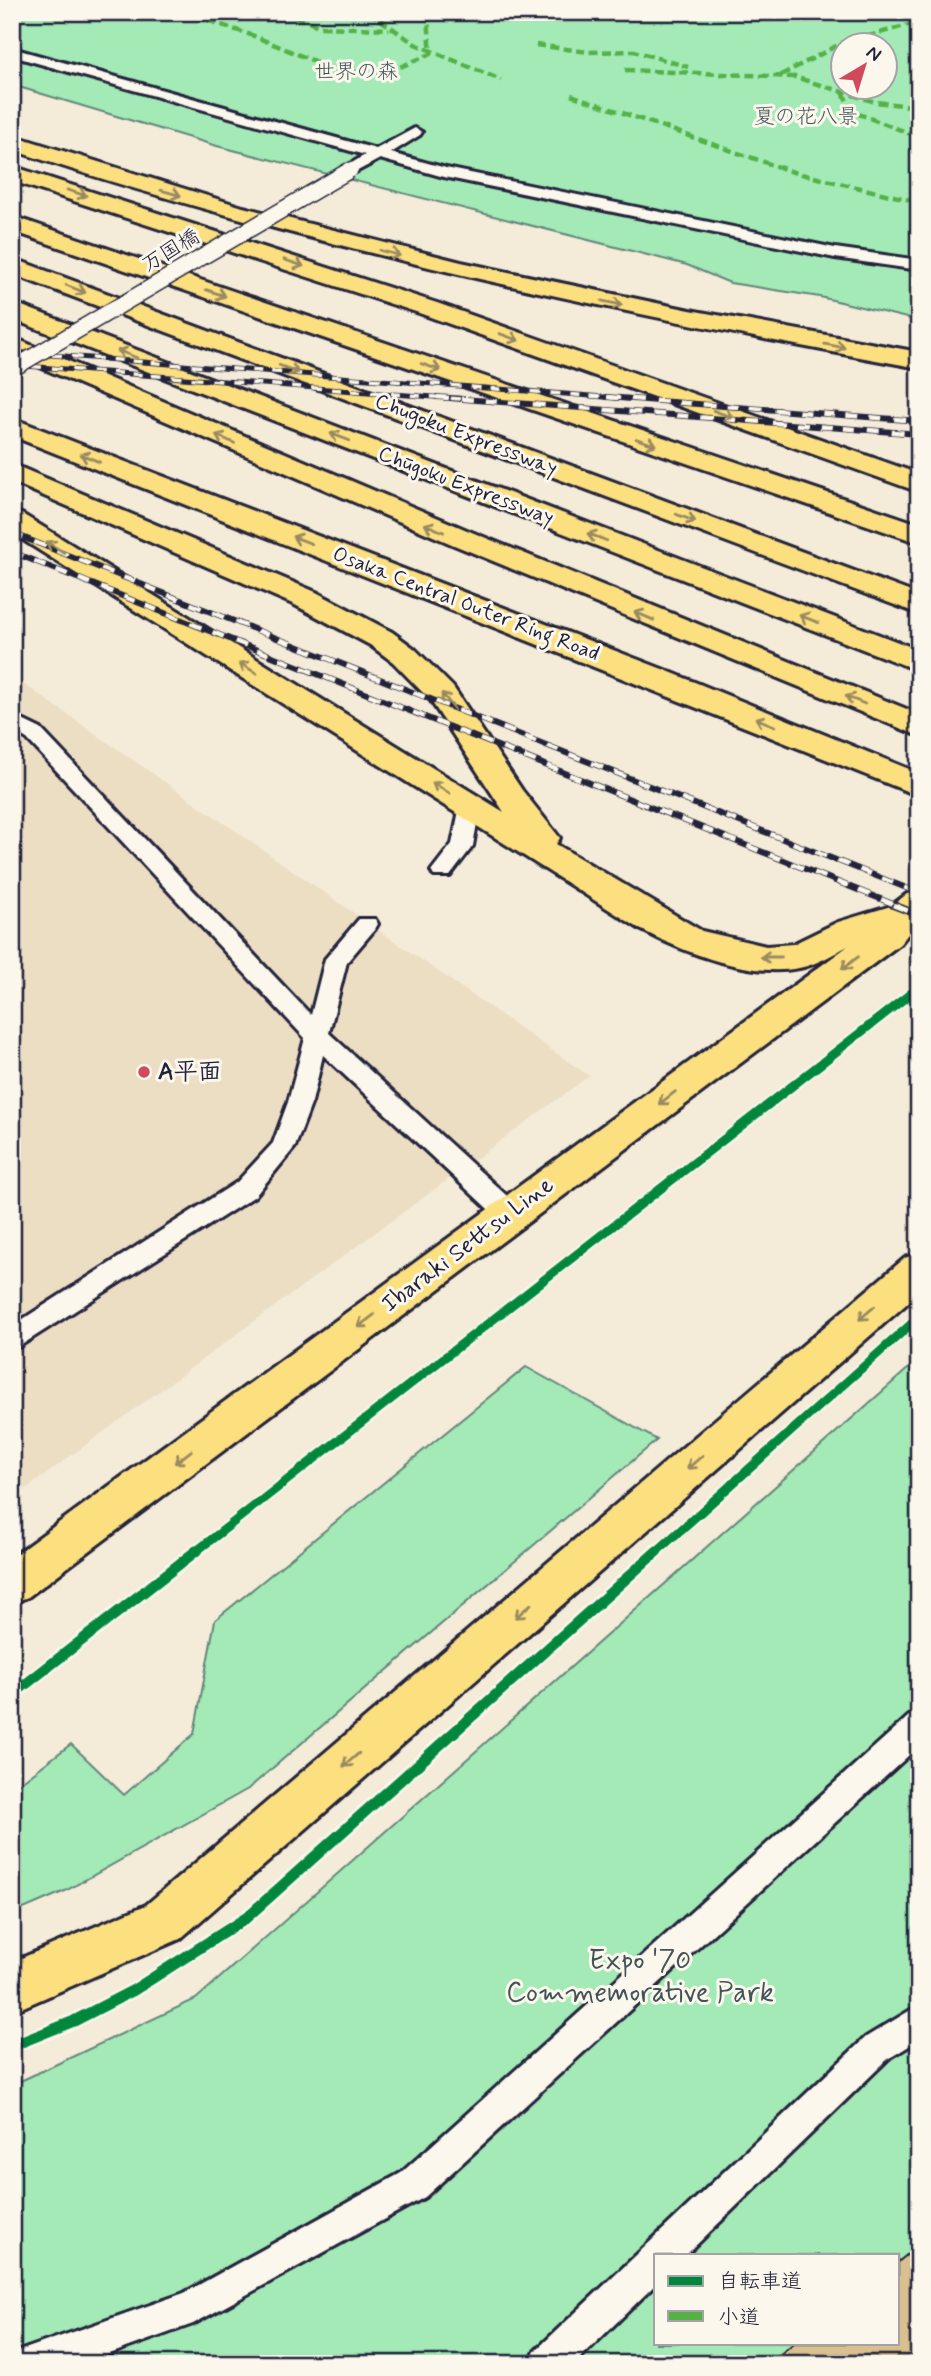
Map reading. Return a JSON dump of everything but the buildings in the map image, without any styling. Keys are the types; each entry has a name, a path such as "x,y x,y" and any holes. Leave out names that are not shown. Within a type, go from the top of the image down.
{"main road":[{"path":"12,142 153,188 411,258 711,323 919,360"},
{"path":"12,173 416,304 919,484"},
{"path":"12,222 919,534"},
{"name":"Chugoku Expressway","path":"12,265 919,605"},
{"name":"Chūgoku Expressway","path":"12,310 919,661"},
{"path":"12,345 345,491 919,726"},
{"name":"Osaka Central Outer Ring Road","path":"12,426 653,677 919,785"},
{"path":"12,472 327,608 397,650 450,702 495,779 522,816 576,872"},
{"path":"12,520 576,872 692,941 766,958 798,956 849,931 911,908"},
{"name":"Ibaraki Settsu Line","path":"12,1583 888,935 911,908"},
{"path":"12,1987 163,1922 919,1269"}],"lane":[{"path":"12,52 381,152 444,172 835,253 919,265"},
{"name":"万国橋","path":"12,369 415,132"},
{"path":"12,721 34,734 316,1035 510,1214"},
{"path":"442,871 461,846 470,806"},
{"path":"12,1340 246,1189 284,1147 300,1102 336,959 367,924"},
{"path":"32,2364 193,2306 414,2185 919,1726"},
{"path":"662,2254 877,2048 919,2021"},
{"path":"548,2364 654,2262"}],"shaded area":[{"path":"12,676 589,1076 12,1499"}],"green space":[{"path":"12,12 919,12 919,321 820,297 730,283 687,265 217,146 12,85"},
{"name":"Expo '70 Commemorative Park","path":"919,1359 919,2364 12,2364 12,2085 196,1999"},
{"path":"526,1367 657,1440 248,1789 65,1891 12,1914 12,1789 71,1744 124,1795 194,1734 215,1620"}],"railway":[{"path":"12,352 630,399"},
{"path":"12,365 460,399"},
{"path":"437,397 919,434"},
{"path":"607,397 919,421"},
{"path":"12,533 919,893"},
{"path":"12,552 898,906"},
{"path":"893,905 919,915"}],"marked path":[{"path":"183,12 254,36 340,72 388,72 431,54 428,19 422,12"},
{"path":"283,12 295,19 321,27 389,29"},
{"path":"369,12 415,44 501,80"},
{"path":"781,75 840,44 919,22"},
{"path":"536,45 588,52 634,51 688,67"},
{"path":"625,70 795,77 875,102 919,107"},
{"path":"571,95 793,172 919,202"},
{"path":"847,102 851,111 919,137"}],"cycle path":[{"path":"12,1695 919,987"},
{"path":"12,2046 74,2021 134,1990 246,1918 919,1317"}],"place":[{"name":"A平面","path":"144,1072"}],"park label":[{"name":"世界の森","path":"356,72"},
{"name":"夏の花八景","path":"806,117"}]}
